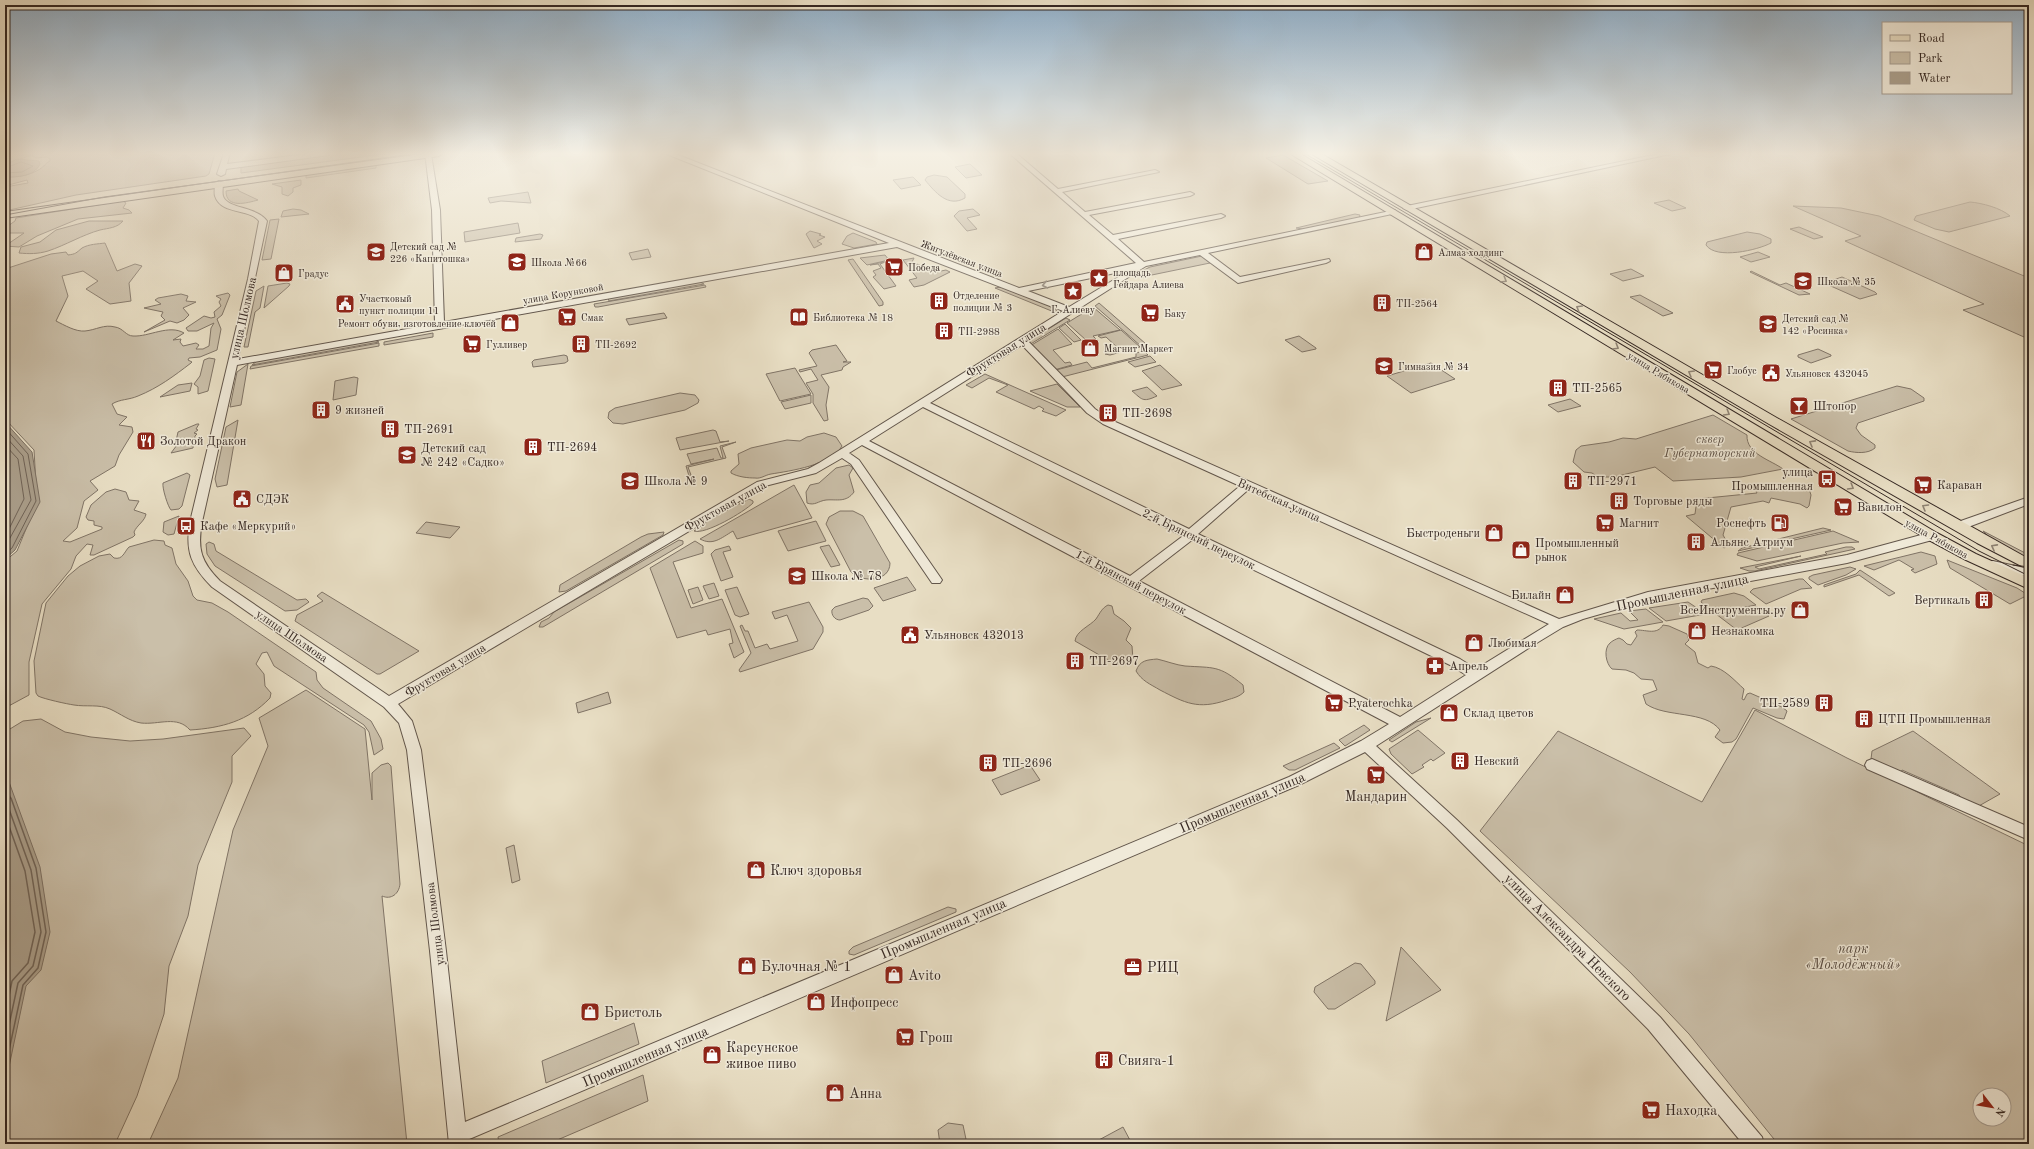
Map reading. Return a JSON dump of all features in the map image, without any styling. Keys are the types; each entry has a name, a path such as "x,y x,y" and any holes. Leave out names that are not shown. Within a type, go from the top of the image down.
{"main road":[{"path":"5,215 56,207"},
{"name":"улица Рябикова","path":"1383,207 1932,536 1971,557 2029,584"},
{"path":"1392,212 1407,208"},
{"name":"улица Рябикова","path":"1407,208 1766,418 2029,565"},
{"name":"Промышленная улица","path":"1932,536 1959,526"}],"street":[{"name":"улица Шолмова","path":"230,207 257,215 263,221 194,528 193,547 196,558 204,573 216,584 389,702 398,710 405,721 414,750 438,951 458,1139"},
{"path":"436,207 440,326"},
{"name":"Жигулёвская улица","path":"804,207 1071,311"},
{"path":"1075,207 1143,265"},
{"path":"1084,214 1123,207"},
{"path":"1407,208 1414,207"},
{"path":"1018,291 1392,212"},
{"path":"1112,238 1221,216"},
{"name":"улица Корунковой","path":"232,363 898,244"},
{"path":"1201,252 1238,280 1326,261"},
{"name":"Фруктовая улица","path":"389,702 761,484 812,471 1143,265"},
{"path":"1097,274 1113,284"},
{"name":"Витебская улица","path":"1022,340 1091,411 1101,418 1246,486 1559,624"},
{"name":"2-й Брянский переулок","path":"923,403 1191,535 1455,662 1475,675"},
{"name":"1-й Брянский переулок","path":"862,441 1400,723"},
{"path":"842,453 855,462 936,580"},
{"path":"1130,582 1191,535 1196,528 1246,486"},
{"name":"Промышленная улица","path":"1959,526 2029,500"},
{"name":"Промышленная улица","path":"458,1139 543,1100 935,932 1272,790 1366,745 1475,675 1559,624 1579,616 1648,596 1846,559 1932,536"},
{"path":"1971,557 1990,564 2029,573"},
{"name":"улица Александра Невского","path":"1366,745 1457,829 1654,1023 1756,1144"},
{"path":"1872,765 2029,834"}],"green space":[{"path":"5,207 24,207 5,211"},
{"path":"88,207 124,207 123,208 132,213 78,219 37,236 19,247 5,246 24,233 5,233 9,230 5,228 15,221 16,218"},
{"path":"1662,207 1683,207 1686,208 1672,211"},
{"path":"1794,207 1841,208 1879,216 2029,278 2029,338 1963,310 1984,304 1845,241 1861,236"},
{"path":"1952,207 1992,207 2010,216 1949,232 1935,229 1914,220 1916,216"},
{"path":"293,209 301,210 309,214 281,217 283,211"},
{"path":"973,209 980,215 967,218 977,229 967,231 954,216 959,211"},
{"path":"1355,214 1360,215 1359,218 1303,229 1296,228"},
{"path":"279,219 271,259 262,260 270,220"},
{"path":"89,221 123,221 110,228 93,232 48,251 34,254 19,253 21,247 40,242 56,230"},
{"path":"518,223 520,233 465,242 464,232"},
{"path":"1799,227 1823,237 1814,239 1790,229"},
{"path":"810,231 821,234 819,235 825,237 817,241 822,244 814,248 806,234"},
{"path":"1747,232 1760,234 1771,239 1771,243 1747,251 1728,253 1711,250 1706,245 1707,242"},
{"path":"853,233 876,242 877,244 854,248 842,244 847,236"},
{"path":"540,234 543,235 541,239 515,242 516,238"},
{"path":"105,243 117,271 135,264 142,266 129,283 131,301 110,304 86,289 98,281 83,271 62,276 68,296 56,321 70,328 81,331 111,326 120,329 131,336 146,335 165,330 178,331 184,333 173,340 181,339 180,342 183,346 196,343 199,345 196,349 203,349 209,346 211,328 214,323 197,331 188,331 186,328 204,316 211,318 215,317 214,312 221,306 219,302 221,299 216,296 228,293 230,295 222,315 217,319 221,329 217,350 200,357 189,358 188,360 192,362 191,363 159,385 138,396 112,404 117,414 127,417 119,425 132,427 133,432 119,455 115,466 90,481 98,490 84,501 77,528 63,541 70,542 102,529 102,527 94,525 94,521 88,520 86,517 91,505 106,492 115,489 126,492 129,500 139,501 134,510 146,514 143,521 135,530 135,535 133,537 94,555 90,555 93,545 87,544 76,556 71,569 42,604 29,662 29,695 5,708 5,561 17,551 37,502 34,450 5,419 5,269 51,254 66,252 68,255 71,255 82,248 94,244"},
{"path":"648,249 651,257 632,260 629,253"},
{"path":"1758,252 1770,257 1751,262 1740,257"},
{"path":"885,255 889,260 867,265 860,258"},
{"path":"1202,256 1210,263 1142,277 1138,273 1150,267"},
{"path":"914,258 912,262 936,272 946,270 950,272 924,285 914,287 909,280 917,278 903,260"},
{"path":"853,259 883,302 883,305 879,306 848,260"},
{"path":"888,261 880,264 896,286 884,289 873,277 876,275 873,271 881,268 878,264 870,265"},
{"path":"1631,269 1644,276 1623,281 1610,274"},
{"path":"1751,271 1780,285 1786,283 1810,294 1799,295 1750,272"},
{"path":"1842,277 1877,294 1860,299 1824,283"},
{"path":"700,282 704,284 609,301 608,298"},
{"path":"287,283 290,284 289,286 264,308 268,286"},
{"path":"705,285 706,287 598,307 595,307 594,304"},
{"path":"264,286 260,308 255,312 248,347 244,347 256,291"},
{"path":"1001,287 1055,308 1059,314 995,288"},
{"path":"181,294 188,296 186,301 196,302 183,308 189,315 184,320 177,323 170,321 144,332 165,320 161,316 163,312 144,308 161,304 155,300 158,298"},
{"path":"1640,295 1673,313 1663,316 1630,297"},
{"path":"1099,303 1146,345 1142,347 1095,306"},
{"path":"1093,307 1120,330 1093,336 1096,339 1086,340 1067,323"},
{"path":"664,313 667,318 629,325 626,319"},
{"path":"1066,318 1070,320 1029,345 1029,341"},
{"path":"1065,324 1081,340 1074,342 1059,328"},
{"path":"1058,329 1072,344 1053,350 1065,363 1070,362 1072,365 1054,370 1030,346"},
{"path":"1121,330 1140,347 1110,355 1105,354 1119,349 1106,337 1101,338 1098,336"},
{"path":"433,333 433,337 384,345 384,342"},
{"path":"1299,336 1316,349 1302,352 1285,340"},
{"path":"374,340 379,342 252,365 257,361"},
{"path":"379,343 379,346 250,369 251,366"},
{"path":"836,345 847,361 843,362 851,362 843,367 842,370 821,375 829,387 826,405 828,420 824,421 813,403 813,394 806,383 818,380 811,369 800,372 799,370 817,366 809,353 812,350"},
{"path":"1818,349 1831,356 1811,363 1798,357 1798,355"},
{"path":"1144,351 1148,355 1062,377 1056,370 1087,362 1092,368 1136,357 1136,353"},
{"path":"564,355 567,356 568,361 565,363 533,367 532,362 534,360"},
{"path":"1150,356 1156,362 1135,367 1128,362"},
{"path":"209,358 215,359 208,391 198,394 198,387 194,384 200,376 204,360"},
{"path":"1431,363 1455,379 1411,393 1387,376"},
{"path":"248,364 241,405 230,407 237,372"},
{"path":"1160,365 1182,385 1162,390 1142,371"},
{"path":"795,368 811,394 780,401 766,374"},
{"path":"985,374 1066,410 1056,416 1042,411 1044,409 1039,406 1034,409 996,392 1008,385 989,378 972,388 966,385"},
{"path":"354,377 358,378 356,395 333,400 335,381"},
{"path":"192,383 190,391 160,397 178,385"},
{"path":"1057,384 1080,407 1067,407 1030,391"},
{"path":"1897,386 1911,389 1924,398 1924,401 1858,423 1856,428 1861,435 1875,445 1875,448 1869,451 1858,453 1848,451 1791,419"},
{"path":"1147,387 1157,396 1145,400 1140,398 1132,391"},
{"path":"680,393 695,395 699,400 698,403 685,410 623,424 613,423 608,418 609,412 615,408"},
{"path":"811,395 811,403 785,409 781,402"},
{"path":"1570,399 1581,406 1558,412 1548,405"},
{"name":"сквер Губернаторский","path":"1713,415 1747,435 1748,442 1755,452 1783,469 1741,477 1673,481 1655,467 1614,477 1598,477 1592,473 1584,472 1573,462 1576,450 1581,446 1609,442 1623,438 1636,439"},
{"path":"238,420 227,485 217,487 215,479 226,427"},
{"path":"199,424 196,429 198,430 194,433 197,434 195,436 193,448 171,453 177,445 176,441 178,432"},
{"path":"713,430 716,431 720,442 729,441 680,450 676,438"},
{"path":"824,433 836,437 842,446 837,453 820,462 799,469 771,474 759,478 743,477 731,473 731,471 739,464 738,454 751,448 787,440 800,441 807,437"},
{"path":"736,442 722,447 726,458 688,467 691,475 689,476 686,466 714,459 691,464 687,454 717,448 721,458 723,458 720,446"},
{"path":"849,465 853,468 849,475 854,492 848,498 841,500 826,500 814,504 807,503 806,492 810,485 819,483 836,468"},
{"path":"187,473 190,475 182,506 179,509 171,510 163,489 163,483"},
{"path":"794,485 812,518 737,539 733,531 717,540 709,542 700,539"},
{"path":"1766,488 1770,491 1809,489 1811,495 1809,506 1807,508 1800,504 1771,498 1769,503 1763,501 1731,507 1723,535 1727,542 1727,546 1724,548 1686,516 1695,514 1697,499 1757,493 1755,489"},
{"path":"749,499 753,501 753,503 742,512 707,530 694,531 712,518"},
{"path":"840,511 853,511 863,516 890,563 889,569 881,577 875,579 862,578 851,572 826,524 829,517"},
{"path":"179,516 174,534 168,535 163,532 164,522"},
{"path":"816,521 826,541 788,551 778,531"},
{"path":"426,522 460,527 450,538 416,533"},
{"path":"1823,528 1831,530 1738,551 1742,548"},
{"path":"1833,531 1859,542 1843,543 1757,561 1737,555 1738,553"},
{"path":"1983,531 2029,555 2029,559 1992,540"},
{"path":"664,532 663,535 566,591 559,592 560,585 641,537 648,534"},
{"path":"154,540 164,541 165,545 172,548 176,564 188,581 193,596 197,600 212,603 228,612 316,672 317,680 323,688 371,721 381,739 383,749 374,755 369,732 364,725 274,666 267,652 262,653 256,664 264,674 265,686 271,693 270,698 262,706 243,718 224,725 190,730 185,725 174,722 141,723 129,719 106,707 79,706 38,696 36,693 34,661 46,603 68,576 80,566 99,556 110,554 114,558 119,558 129,547"},
{"path":"679,540 683,541 683,544 543,627 539,627 541,622 549,618 554,612"},
{"path":"695,541 703,546 703,553 673,562 691,608 722,599 744,652 734,658 729,644 733,643 730,629 708,635 706,630 677,638 650,568"},
{"path":"209,542 214,544 216,551 297,600 306,599 309,602 297,610 285,611 215,566 207,554 206,544"},
{"path":"829,545 840,565 831,567 820,547"},
{"path":"729,546 731,550 723,552 733,577 721,581 711,554 715,550"},
{"path":"1852,547 1855,549 1755,571 1740,568 1801,556 1755,567 1759,569 1827,554 1825,552"},
{"path":"1921,552 1935,556 1937,564 1915,573 1911,570 1914,569 1899,560 1874,570 1864,566"},
{"path":"1947,560 2017,588 2028,595 2010,604 1950,568"},
{"path":"1850,567 1856,569 1846,575 1818,585 1809,579 1809,577 1813,575"},
{"path":"1860,570 1895,593 1889,596 1859,575 1824,587 1824,585 1856,574"},
{"path":"907,577 916,590 883,601 874,588"},
{"path":"1803,579 1812,588 1801,589 1766,604 1750,592 1753,589"},
{"path":"714,583 719,596 709,599 703,586"},
{"path":"698,587 703,600 693,604 688,590"},
{"path":"737,587 749,614 740,617 735,615 725,590"},
{"path":"322,592 419,651 380,674 377,674 295,621 297,615 323,601 317,596"},
{"path":"1734,593 1744,596 1756,605 1714,613 1701,602 1702,600"},
{"path":"863,598 868,599 873,606 869,610 840,620 836,619 833,615 832,610 835,607"},
{"path":"809,602 823,627 823,632 813,649 740,672 739,670 751,653 740,626 742,625 745,631 748,631 755,648 767,644 770,649 798,641 787,615 775,619 772,612"},
{"path":"1688,602 1706,614 1666,621 1649,608"},
{"path":"1108,605 1112,606 1114,614 1131,628 1126,640 1132,646 1133,660 1127,664 1115,664 1075,641 1078,634 1093,622"},
{"path":"1757,607 1769,616 1737,630 1716,614"},
{"path":"1646,609 1663,622 1624,629 1594,619 1621,613 1630,621 1638,620 1629,611"},
{"path":"1663,625 1687,634 1689,640 1685,644 1695,652 1698,663 1708,668 1711,666 1716,667 1729,675 1744,689 1742,699 1744,700 1747,694 1750,693 1782,707 1787,711 1784,719 1777,718 1753,708 1736,739 1732,742 1723,743 1715,737 1720,730 1705,719 1664,711 1646,704 1643,695 1657,690 1653,680 1641,679 1634,673 1626,670 1612,669 1608,664 1606,653 1608,646 1614,640 1619,638 1631,645 1637,636 1635,632 1637,630 1655,631"},
{"path":"1157,659 1182,665 1222,671 1243,685 1244,692 1234,698 1217,703 1200,705 1185,702 1150,684 1136,671 1142,663 1147,660"},
{"path":"306,690 365,729 372,800 372,773 381,765 388,763 391,766 400,884 398,891 391,897 382,896 407,1144 148,1144 178,1078 233,830 268,746 259,718"},
{"path":"608,692 611,703 578,713 576,703"},
{"name":"парк «Молодёжный»","path":"1755,710 1847,758 2029,846 2029,1144 1778,1144 1689,1034 1630,972 1480,831 1558,731 1702,802"},
{"path":"1431,718 1392,742 1389,740 1416,722"},
{"path":"41,719 65,732 91,737 130,741 163,739 244,728 251,736 232,756 232,782 198,865 188,916 169,966 164,1014 137,1096 115,1144 5,1144 5,1071 17,826 5,768 5,732 23,721"},
{"path":"1364,725 1370,730 1345,746 1339,740"},
{"path":"1418,730 1445,753 1433,761 1431,759 1422,765 1424,767 1412,774 1391,754 1389,749"},
{"path":"1913,731 2000,794 1977,807 1963,801 1959,795 1902,770 1901,772 1873,762 1871,759 1872,751"},
{"path":"1334,743 1340,748 1295,770 1289,770 1283,766"},
{"path":"1030,765 1040,780 1001,795 992,780"},
{"path":"514,845 520,880 512,883 506,848"},
{"path":"948,907 956,909 956,912 854,955 849,954 849,951 853,947"},
{"path":"1401,947 1441,990 1386,1021"},
{"path":"1355,963 1361,964 1375,981 1375,984 1335,1009 1328,1009 1314,992 1315,987"},
{"path":"634,1023 639,1044 546,1083 542,1061"},
{"path":"643,1075 648,1101 548,1144 499,1144 498,1137"},
{"path":"948,1123 963,1125 967,1144 940,1144 938,1130"},
{"path":"1123,1127 1132,1144 1099,1144 1097,1141"}],"water":[{"path":"5,422 32,452 40,502 15,550 5,559"},
{"path":"5,771 40,867 50,932 41,970 26,986 6,1081 5,1097"}],"tram line":[{"path":"5,215 51,207"},
{"path":"1395,207 1979,551 2029,576"},
{"path":"2013,565 2029,567"}],"place":[{"name":"Детский сад № 226 «Капитошка»","path":"376,252"},
{"name":"Алмаз холдинг","path":"1424,252"},
{"name":"Школа №66","path":"517,262"},
{"name":"Победа","path":"894,267"},
{"name":"Градус","path":"284,273"},
{"name":"площадь Гейдара Алиева","path":"1099,278"},
{"name":"Школа № 35","path":"1803,281"},
{"name":"Г. Алиеву","path":"1073,291"},
{"name":"Отделение полиции № 3","path":"939,301"},
{"name":"ТП-2564","path":"1382,303"},
{"name":"Участковый пункт полиции 11","path":"345,304"},
{"name":"Баку","path":"1150,313"},
{"name":"Смак","path":"567,317"},
{"name":"Библиотека № 18","path":"799,317"},
{"name":"Ремонт обуви, изготовление ключей","path":"510,323"},
{"name":"Детский сад № 142 «Росинка»","path":"1768,324"},
{"name":"ТП-2988","path":"944,331"},
{"name":"Гулливер","path":"472,344"},
{"name":"ТП-2692","path":"581,344"},
{"name":"Магнит Маркет","path":"1090,348"},
{"name":"Гимназия № 34","path":"1384,366"},
{"name":"Глобус","path":"1713,370"},
{"name":"Ульяновск 432045","path":"1771,373"},
{"name":"ТП-2565","path":"1558,388"},
{"name":"Штопор","path":"1799,406"},
{"name":"9 жизней","path":"321,410"},
{"name":"ТП-2698","path":"1108,413"},
{"name":"ТП-2691","path":"390,429"},
{"name":"Золотой Дракон","path":"146,441"},
{"name":"ТП-2694","path":"533,447"},
{"name":"Детский сад № 242 «Садко»","path":"407,455"},
{"name":"улица Промышленная","path":"1827,479"},
{"name":"Школа № 9","path":"630,481"},
{"name":"ТП-2971","path":"1573,481"},
{"name":"Караван","path":"1923,485"},
{"name":"СДЭК","path":"242,499"},
{"name":"Торговые ряды","path":"1619,501"},
{"name":"Вавилон","path":"1843,507"},
{"name":"Магнит","path":"1605,523"},
{"name":"Роснефть","path":"1780,523"},
{"name":"Кафе «Меркурий»","path":"186,526"},
{"name":"Быстроденьги","path":"1494,533"},
{"name":"Альянс Атриум","path":"1696,542"},
{"name":"Промышленный рынок","path":"1521,550"},
{"name":"Школа № 78","path":"797,576"},
{"name":"Билайн","path":"1565,595"},
{"name":"Вертикаль","path":"1984,600"},
{"name":"ВсеИнструменты.ру","path":"1800,610"},
{"name":"Незнакомка","path":"1697,631"},
{"name":"Ульяновск 432013","path":"910,635"},
{"name":"Любимая","path":"1474,643"},
{"name":"ТП-2697","path":"1075,661"},
{"name":"Апрель","path":"1435,666"},
{"name":"Pyaterochka","path":"1334,703"},
{"name":"ТП-2589","path":"1824,703"},
{"name":"Склад цветов","path":"1449,713"},
{"name":"ЦТП Промышленная","path":"1864,719"},
{"name":"Невский","path":"1460,761"},
{"name":"ТП-2696","path":"988,763"},
{"name":"Мандарин","path":"1376,775"},
{"name":"Ключ здоровья","path":"756,870"},
{"name":"Булочная № 1","path":"747,966"},
{"name":"РИЦ","path":"1133,967"},
{"name":"Avito","path":"894,975"},
{"name":"Инфопресc","path":"816,1002"},
{"name":"Бристоль","path":"590,1012"},
{"name":"Грош","path":"905,1037"},
{"name":"Карсунское живое пиво","path":"712,1055"},
{"name":"Свияга-1","path":"1104,1060"},
{"name":"Анна","path":"835,1093"},
{"name":"Находка","path":"1651,1110"}]}
